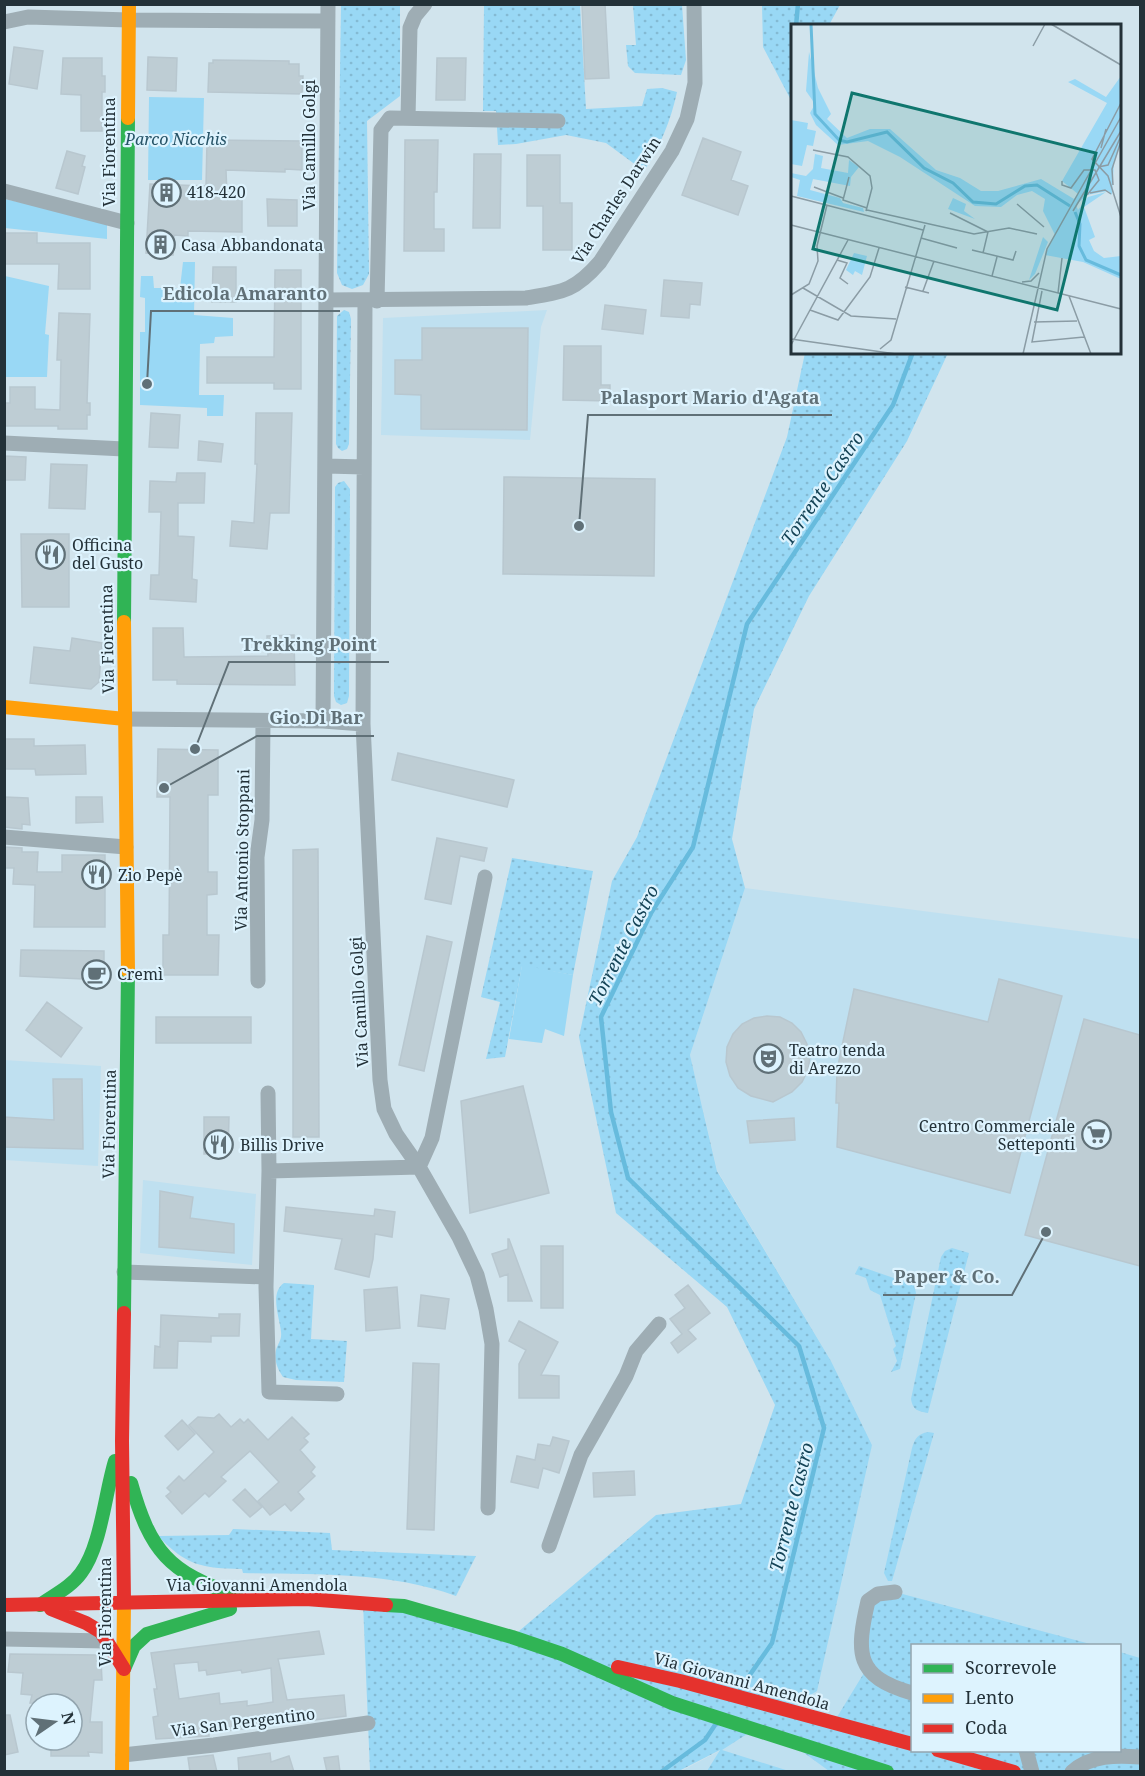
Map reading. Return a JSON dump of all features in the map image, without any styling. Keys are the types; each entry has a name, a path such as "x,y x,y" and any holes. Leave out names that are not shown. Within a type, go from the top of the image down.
{"main road":[{"name":"Via Fiorentina","path":"122,1772 124,1602 122,1441 128,991 124,449 129,12"},
{"path":"4,707 126,719"},
{"path":"122,1441 135,1499 144,1527 156,1548 173,1567 210,1587 256,1601"},
{"path":"39,1605 64,1589 81,1573 91,1555 108,1481 122,1441"},
{"name":"Via Giovanni Amendola","path":"4,1605 306,1599 404,1606 562,1654 672,1703 887,1772"},
{"path":"124,1669 134,1646 147,1634 256,1601"},
{"path":"39,1605 86,1623 101,1632 103,1640 124,1669"},
{"name":"Via Giovanni Amendola","path":"562,1654 680,1681 911,1744"},
{"path":"785,1739 821,1765"},
{"path":"945,1752 1013,1771"}],"street":[{"name":"Via Camillo Golgi","path":"323,721 328,4"},
{"path":"408,118 410,28 415,16 425,4"},
{"name":"Via Charles Darwin","path":"327,300 526,298 557,293 586,279 600,262 672,151 687,119 695,83 694,4"},
{"path":"4,22 28,17 129,12 328,21"},
{"path":"371,300 381,130 390,118 558,121"},
{"path":"4,191 127,223"},
{"name":"Via Camillo Golgi","path":"371,300 364,467 363,724 381,1090 384,1109 396,1134 419,1167 459,1237 477,1275 486,1309 492,1344 488,1508"},
{"path":"4,443 124,449"},
{"path":"326,466 364,467"},
{"path":"126,719 323,721 363,724"},
{"name":"Via Antonio Stoppani","path":"258,981 257,857 262,820 263,721"},
{"path":"4,837 126,846"},
{"path":"269,1172 419,1167 432,1138 485,877"},
{"path":"268,1093 269,1172 266,1276 269,1392 337,1394"},
{"path":"124,1272 266,1276"},
{"path":"549,1546 581,1455 626,1376 636,1351 659,1324"},
{"path":"895,1592 878,1594 868,1601 860,1636 861,1653 867,1667 878,1679 891,1687 911,1693"},
{"path":"4,1639 103,1640"},
{"name":"Via San Pergentino","path":"123,1755 214,1745 368,1723"},
{"path":"1027,1752 1032,1772"},
{"path":"1072,1772 1080,1765 1097,1758 1140,1757"}],"shaded area":[{"path":"547,310 541,327 530,440 381,435 383,318"},
{"path":"745,888 1140,939 1140,1771 679,1772 721,1750 872,1445 831,1361 717,1170 690,1055"},
{"path":"4,1060 101,1066 98,1166 5,1160"},
{"path":"143,1180 256,1194 252,1265 140,1253"}],"green space":[{"path":"341,5 400,5 400,96 367,121 369,274 363,285 352,289 342,285 337,273"},
{"path":"484,5 580,5 586,109 642,106 647,89 662,88 677,92 664,133 644,171 606,143 566,135 498,145 496,111 483,111"},
{"path":"633,5 682,5 686,60 681,75 635,73 628,66 626,45 636,45"},
{"path":"762,5 840,5 830,24 791,24 791,100 763,47"},
{"name":"Parco Nicchis","path":"149,97 204,98 202,180 148,180"},
{"path":"5,199 107,222 107,239 5,228"},
{"path":"183,262 195,262 194,315 233,318 233,336 215,337 214,343 200,344 199,395 224,395 223,416 207,416 207,408 140,405 140,332 145,332 145,298 140,297 141,276 153,276 154,288 180,288"},
{"path":"5,276 49,286 45,334 49,335 47,377 5,377"},
{"path":"344,310 349,312 351,319 349,444 347,449 342,451 336,444 337,316"},
{"path":"805,354 948,354 907,441 809,596 754,709 732,839 745,888 690,1055 717,1171 831,1361 872,1445 817,1691 786,1710 834,1722 867,1668 868,1601 895,1592 1090,1644 911,1644 911,1752 1121,1752 1121,1652 1140,1658 1140,1771 829,1771 785,1739 755,1729 722,1750 789,1771 707,1771 720,1750 679,1771 370,1771 363,1603 512,1637 656,1515 741,1504 775,1405 727,1307 616,1213 579,1037 612,881 637,837 787,437"},
{"path":"344,481 350,489 349,696 347,703 341,705 336,702 334,696 335,487"},
{"path":"512,858 593,871 573,975 522,966 505,1057 486,1059 500,1002 481,997"},
{"path":"522,965 573,975 564,1036 545,1029 542,1043 509,1039"},
{"path":"952,1248 969,1253 928,1413 921,1412 913,1406 911,1399 941,1257 945,1251"},
{"path":"859,1266 914,1285 916,1293 900,1369 891,1372 897,1361 893,1349 896,1346 880,1295 870,1290 866,1278 855,1274"},
{"path":"284,1283 314,1285 311,1339 347,1341 344,1382 296,1380 283,1377 281,1374 275,1357 281,1335 276,1299"},
{"path":"928,1432 934,1433 892,1581 888,1581 884,1573 912,1448 917,1437"},
{"path":"233,1529 330,1533 332,1550 476,1556 456,1596 404,1582 377,1578 243,1573 242,1569 205,1566 178,1554 158,1536 229,1535"}],"building":[{"path":"582,4 605,4 609,78 585,79"},
{"path":"14,47 43,51 37,89 9,84"},
{"path":"148,57 177,58 176,91 147,90"},
{"path":"63,58 102,58 105,92 102,92 102,131 81,131 81,95 61,94"},
{"path":"437,58 466,58 465,100 436,100"},
{"path":"213,60 289,61 289,64 299,64 299,76 303,76 302,94 208,92 209,63 213,63"},
{"path":"703,138 741,152 731,180 748,186 738,215 682,195"},
{"path":"207,140 302,141 302,170 285,169 285,172 226,170 227,195 242,195 242,232 188,231 188,236 174,235 173,255 146,253 150,184 206,186"},
{"path":"405,140 438,140 434,229 444,229 444,251 404,251"},
{"path":"67,151 85,156 82,166 85,167 78,194 56,188"},
{"path":"474,154 501,154 500,228 473,228"},
{"path":"527,155 560,155 560,203 572,203 572,250 543,250 543,206 527,206"},
{"path":"267,199 297,200 297,226 268,226"},
{"path":"4,233 37,233 37,243 90,243 90,289 58,289 59,264 4,264"},
{"path":"213,267 236,267 236,302 212,302"},
{"path":"275,270 301,270 301,389 274,389 274,383 207,383 207,357 274,357"},
{"path":"664,280 702,283 700,305 690,304 689,318 661,316"},
{"path":"605,305 646,310 643,334 602,329"},
{"path":"59,313 90,314 87,403 90,403 90,415 87,415 87,429 58,429 58,426 4,426 4,403 10,403 10,387 35,387 35,409 60,410 61,360 57,360"},
{"path":"422,328 528,328 527,430 421,429 421,395 395,394 395,360 422,360"},
{"path":"564,346 601,346 601,385 610,385 610,401 563,400"},
{"path":"151,413 180,415 178,448 149,447"},
{"path":"256,413 292,413 289,513 270,513 267,549 230,546 232,521 254,523 257,464 255,464"},
{"path":"199,441 223,444 221,462 198,460"},
{"path":"4,456 26,457 25,480 4,480"},
{"path":"51,464 87,465 85,509 49,508"},
{"path":"177,473 205,473 204,503 178,503 178,536 194,537 192,579 197,580 196,602 150,599 151,575 159,575 161,512 149,512 150,481 176,482"},
{"path":"504,477 655,479 654,576 503,574"},
{"path":"21,534 69,534 69,607 22,607"},
{"path":"153,628 183,628 184,657 268,656 267,636 294,635 295,685 177,684 177,680 153,680"},
{"path":"72,638 102,643 99,682 91,689 30,683 34,647 70,651"},
{"path":"4,739 34,739 34,746 85,745 86,774 36,775 35,769 4,769"},
{"path":"158,749 218,750 218,795 208,795 208,872 217,872 217,894 207,895 207,935 219,935 218,975 163,975 163,935 169,935 170,797 157,797"},
{"path":"398,753 514,780 507,807 392,780"},
{"path":"4,797 28,798 30,825 22,824 22,829 4,827"},
{"path":"76,797 102,797 103,822 76,823"},
{"path":"437,838 487,848 484,861 460,856 451,904 425,899"},
{"path":"4,847 22,848 22,852 38,852 37,872 62,872 62,855 105,855 105,927 34,927 35,885 13,884 14,868 4,868"},
{"path":"318,849 319,1137 293,1137 293,850"},
{"path":"427,936 452,942 424,1071 399,1065"},
{"path":"21,950 104,951 104,980 20,976"},
{"path":"999,979 1062,996 1010,1193 837,1147 839,1103 836,1103 837,1070 854,989 988,1022"},
{"path":"47,1002 82,1028 61,1057 26,1030"},
{"path":"156,1017 251,1017 251,1043 156,1043"},
{"name":"Teatro tenda di Arezzo","path":"780,1017 792,1023 801,1032 810,1057 808,1070 802,1082 792,1092 773,1102 751,1096 738,1088 730,1076 726,1062 727,1047 733,1034 742,1024 754,1018"},
{"name":"Centro Commerciale Setteponti","path":"1084,1019 1140,1035 1140,1266 1025,1235"},
{"path":"53,1079 82,1079 83,1149 4,1147 4,1117 54,1120"},
{"path":"523,1086 549,1193 470,1213 461,1101"},
{"path":"204,1117 229,1117 228,1154 204,1154"},
{"path":"794,1118 795,1140 750,1143 747,1121"},
{"path":"160,1191 193,1197 190,1218 234,1224 234,1253 159,1247"},
{"path":"286,1207 374,1216 375,1209 395,1212 392,1237 375,1234 369,1277 335,1269 342,1239 284,1231"},
{"path":"508,1239 532,1301 508,1301 508,1274 500,1277 492,1254 508,1249"},
{"path":"541,1246 563,1246 563,1308 541,1308"},
{"path":"688,1285 710,1313 688,1330 696,1339 678,1353 671,1343 682,1334 670,1319 685,1308 675,1295"},
{"path":"397,1287 400,1328 366,1331 364,1290"},
{"path":"421,1295 449,1299 445,1329 418,1326"},
{"path":"219,1314 240,1314 239,1336 211,1336 211,1342 178,1341 177,1368 154,1368 155,1346 160,1347 161,1315 219,1318"},
{"path":"519,1321 558,1342 541,1375 559,1376 559,1398 519,1398 519,1364 526,1350 509,1341"},
{"path":"413,1363 439,1364 434,1530 407,1529"},
{"path":"219,1414 231,1427 240,1419 244,1423 248,1419 268,1440 292,1417 309,1434 304,1438 308,1442 300,1450 315,1467 311,1472 315,1476 298,1492 304,1499 291,1511 285,1504 270,1515 258,1501 279,1482 250,1451 221,1477 226,1481 209,1497 205,1493 182,1514 166,1496 171,1492 167,1488 179,1476 184,1481 214,1452 189,1425 198,1417 214,1418"},
{"path":"182,1420 195,1434 178,1450 165,1436"},
{"path":"553,1437 569,1441 559,1473 543,1468 538,1488 511,1482 517,1456 535,1460 538,1444 550,1446"},
{"path":"634,1471 635,1495 594,1497 593,1473"},
{"path":"245,1489 262,1507 250,1517 233,1500"},
{"path":"319,1631 324,1654 278,1659 287,1700 344,1695 346,1716 209,1733 209,1736 156,1739 153,1717 158,1716 154,1689 157,1689 151,1653","holes":["198,1662 199,1671 206,1670 207,1675 241,1670 242,1673 271,1668 273,1702 247,1706 247,1701 220,1704 219,1693 179,1699 174,1664"]},
{"path":"10,1654 98,1655 101,1661 102,1680 94,1680 90,1722 102,1722 102,1753 88,1752 89,1756 51,1756 51,1752 84,1752 84,1692 24,1692 24,1694 21,1694 23,1673 8,1672"},
{"path":"4,1715 10,1715 18,1752 4,1755"},
{"path":"270,1753 271,1762 289,1756 294,1772 239,1772 238,1758"},
{"path":"213,1755 217,1772 190,1772 188,1758"},
{"path":"338,1756 340,1772 327,1772 324,1758"}],"waterway":[{"name":"Torrente Castro","path":"796,24 798,4"},
{"name":"Torrente Castro","path":"740,1689 772,1643 824,1428 799,1346 628,1178 611,1112 601,1017 651,913 693,847 747,624 893,405 912,354"},
{"name":"Torrente Castro","path":"661,1772 705,1740 715,1725"}],"traffic: fast":[{"path":"124,622 128,118"},
{"path":"124,1313 128,971"},
{"path":"40,1605 72,1582 88,1562 98,1535 115,1461"},
{"path":"131,1483 146,1526 155,1543 166,1556 178,1568 194,1578 236,1595"},
{"path":"386,1605 404,1606 512,1637 562,1654 672,1703 887,1772"},
{"path":"124,1669 134,1646 147,1634 230,1609"}],"traffic: slow":[{"path":"128,118 129,4"},
{"path":"124,622 128,971"},
{"path":"4,707 125,719"},
{"path":"122,1772 124,1602"}],"traffic: jam":[{"path":"124,1313 122,1441 124,1602"},
{"path":"4,1605 306,1599 386,1605"},
{"path":"51,1609 86,1623 101,1632 124,1669"},
{"path":"618,1667 680,1681 911,1744"},
{"path":"945,1752 1014,1772"}],"place":[{"name":"418-420","path":"166,192"},
{"name":"Casa Abbandonata","path":"160,245"},
{"name":"Edicola Amaranto","path":"147,384"},
{"name":"Palasport Mario d'Agata","path":"579,526"},
{"name":"Officina del Gusto","path":"51,554"},
{"name":"Trekking Point","path":"195,749"},
{"name":"Gio.Di Bar","path":"164,788"},
{"name":"Zio Pepè","path":"97,875"},
{"name":"Cremì","path":"96,974"},
{"name":"Teatro tenda di Arezzo","path":"768,1059"},
{"name":"Centro Commerciale Setteponti","path":"1096,1135"},
{"name":"Billis Drive","path":"219,1145"},
{"name":"Paper & Co.","path":"1046,1232"}]}
